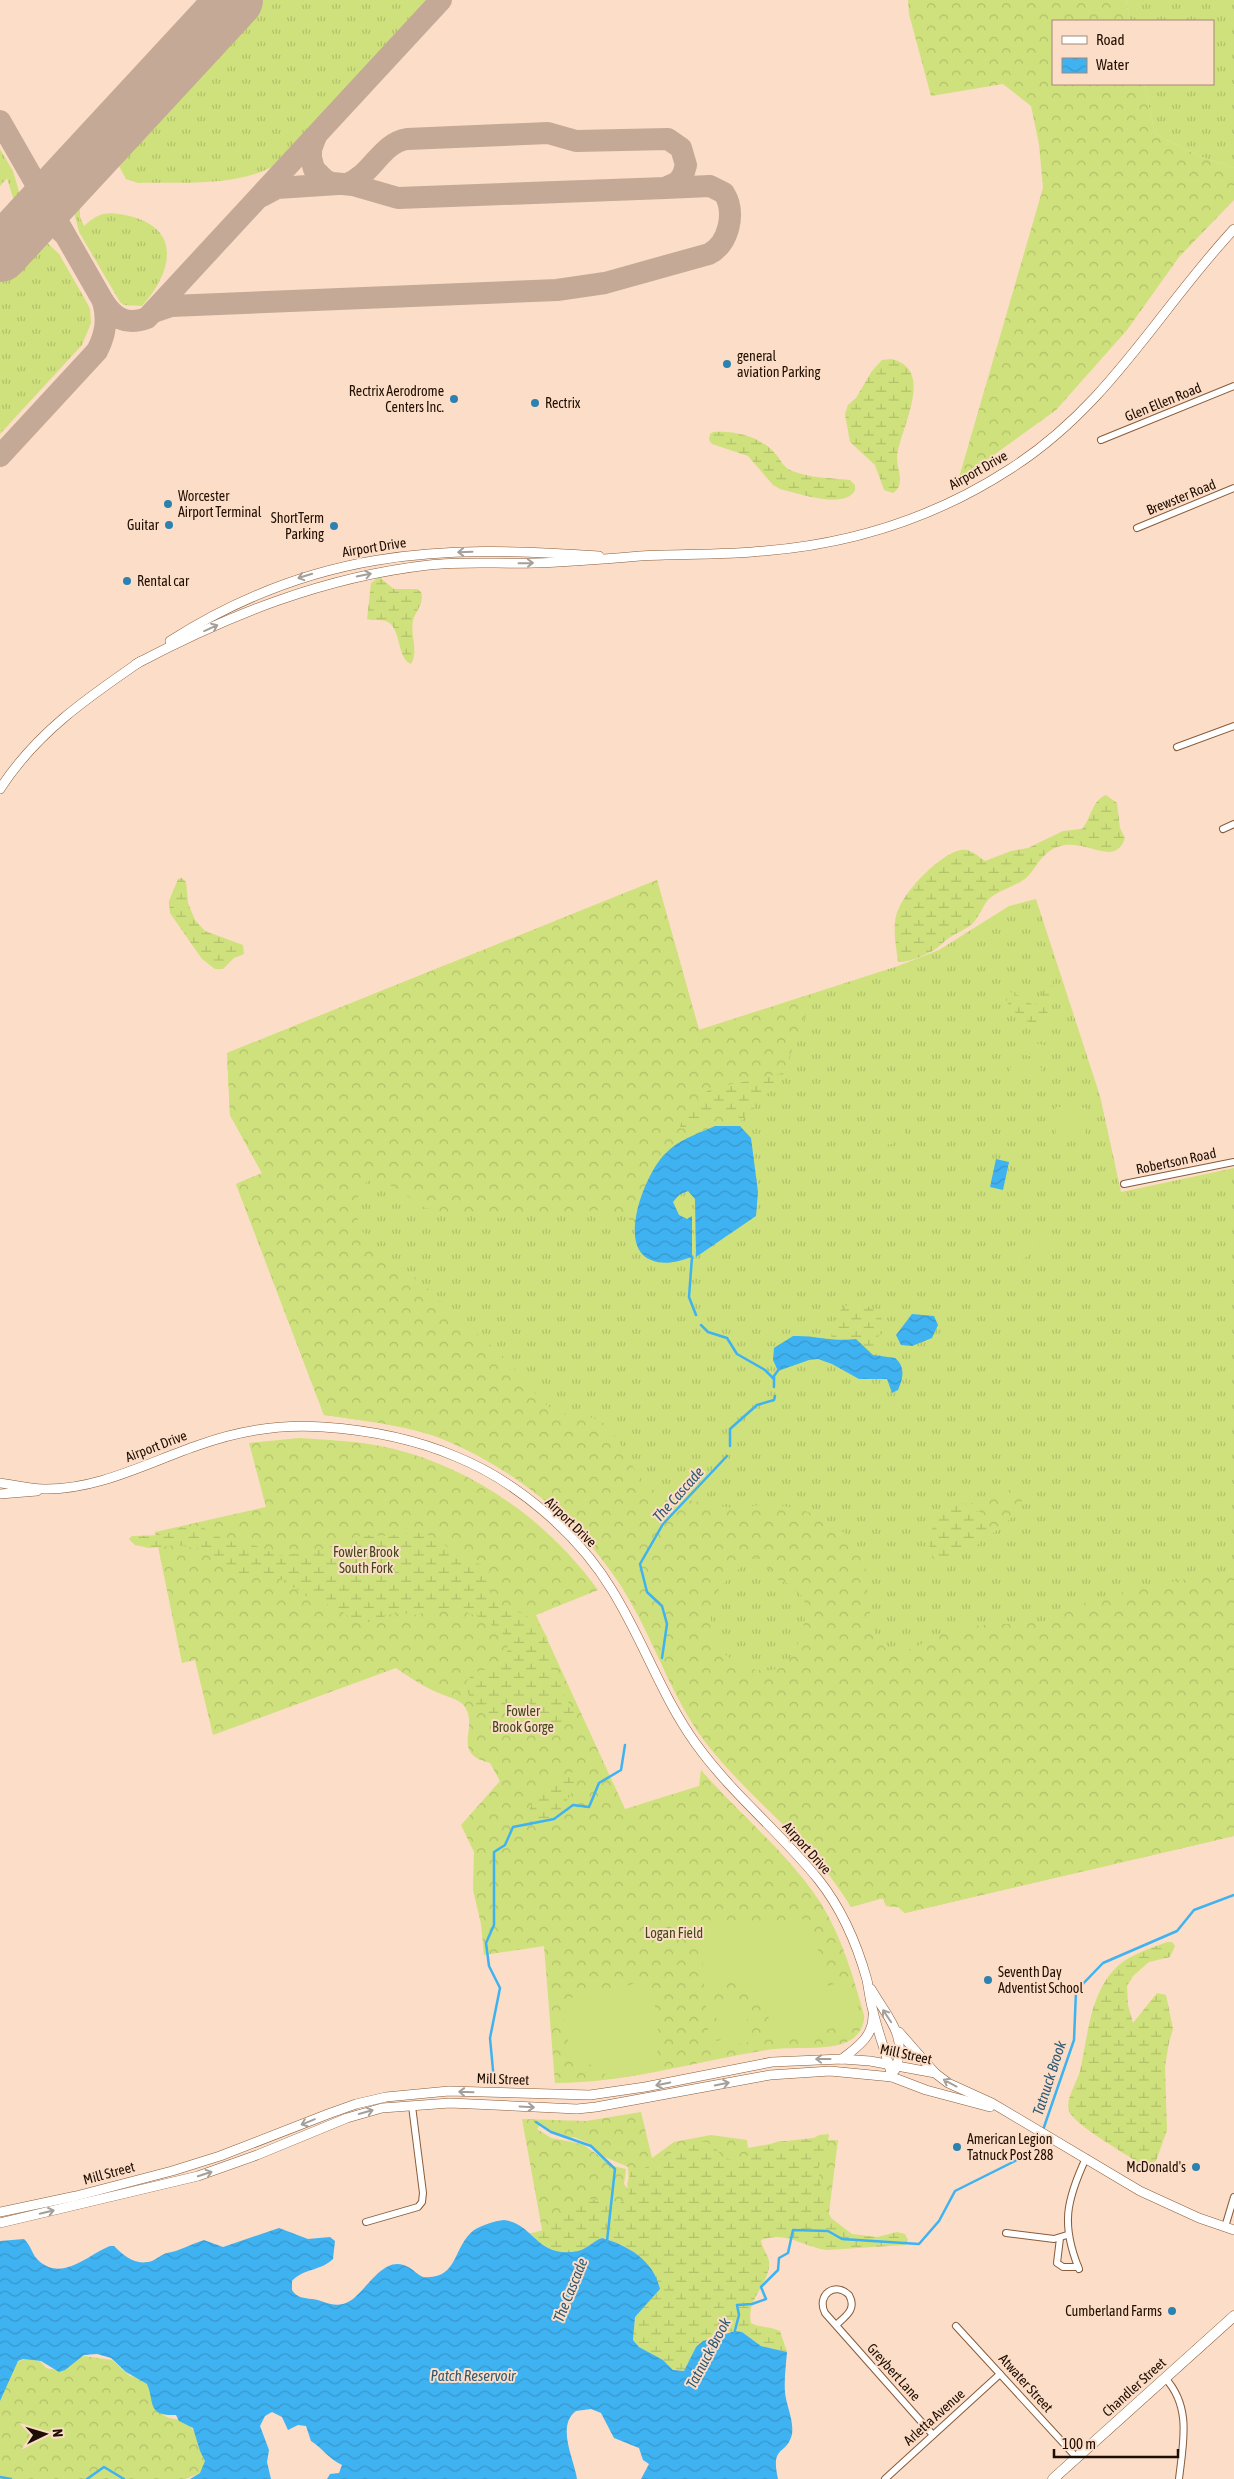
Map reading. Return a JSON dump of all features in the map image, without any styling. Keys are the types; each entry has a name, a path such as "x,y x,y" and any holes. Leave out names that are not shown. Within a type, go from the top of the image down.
{"main road":[{"name":"Airport Drive","path":"136,664 178,642 228,620 310,588 343,579 432,565 584,561 639,556 761,552 836,541 874,531 938,508 986,483 1030,455 1100,394 1138,350 1234,229"},
{"name":"Airport Drive","path":"0,788 20,759 83,700 194,626 245,599 287,582 339,567 417,554 531,551 639,556"},
{"name":"Airport Drive","path":"0,1494 22,1494 93,1483 240,1432 318,1427 348,1429 406,1440 458,1457 506,1484 525,1497 568,1536 611,1588 670,1705 693,1740 728,1784 814,1874 835,1904 853,1937 868,1984 873,2011 893,2065"},
{"name":"Airport Drive","path":"0,1483 48,1489"},
{"name":"Airport Drive","path":"868,1984 897,2030 935,2073"},
{"name":"Airport Drive","path":"842,2059 869,2034 873,2026 873,2011"},
{"name":"Airport Drive","path":"892,2077 893,2065 900,2045 897,2030"},
{"name":"Mill Street","path":"0,2212 76,2196 193,2165 328,2114 374,2100 424,2092 449,2091 590,2095 645,2087 772,2062 842,2059 893,2065 935,2073 948,2083 1009,2113 1166,2204 1229,2228"},
{"name":"Mill Street","path":"0,2223 198,2176 257,2155 361,2113 382,2108 450,2103 577,2108 617,2105 730,2082 804,2072 851,2071 892,2077 926,2090 1009,2113"},
{"path":"22,2208 25,2217"},
{"name":"Chandler Street","path":"1053,2479 1234,2316"}],"street":[{"name":"Glen Ellen Road","path":"1101,440 1234,386"},
{"name":"Brewster Road","path":"1137,528 1234,488"},
{"path":"1177,747 1234,726"},
{"path":"1223,829 1234,824"},
{"name":"Robertson Road","path":"1124,1184 1234,1162"},
{"path":"366,2222 418,2207 422,2202 424,2193 412,2106"},
{"path":"1060,2238 1057,2263 1064,2267 1078,2268 1068,2235 1070,2203 1086,2158"},
{"path":"1229,2228 1234,2198"},
{"path":"1006,2233 1054,2240 1068,2235"},
{"name":"Greybert Lane","path":"836,2325 849,2314 852,2304 847,2292 838,2289 826,2294 822,2303 825,2313 933,2435"},
{"name":"Atwater Street","path":"956,2326 1077,2458"},
{"name":"Arletta Avenue","path":"885,2479 1000,2374"},
{"path":"1165,2378 1179,2398 1184,2418 1179,2479"}],"green space":[{"path":"262,0 428,0 277,164 246,177 191,183 138,183 126,179 119,166 80,208 80,217 84,226 99,215 109,213 129,216 147,222 158,231 165,242 167,254 160,280 142,306 124,305 120,302 79,232 72,205"},
{"path":"908,0 1126,0 1130,20 1052,20 1052,85 1144,85 1155,134 1199,156 1234,168 1234,200 1179,257 1127,330 1056,410 958,481 1043,188 1039,144 1031,106 1003,84 931,96 909,14"},
{"path":"1126,0 1234,0 1234,168 1199,156 1155,134 1144,85 1214,85 1214,20 1130,20"},
{"path":"0,149 13,171 22,202 0,227 0,216 14,201 7,178 0,186"},
{"path":"42,238 59,254 90,309 91,323 82,345 0,434 0,283"},
{"path":"891,359 905,365 912,375 914,387 912,402 897,458 900,482 897,490 893,493 884,490 875,465 850,442 845,414 848,405 856,398 872,371 882,360"},
{"path":"713,432 730,432 746,435 768,446 789,469 813,476 850,480 855,485 855,490 850,496 831,500 780,489 773,485 748,456 712,444 709,440 710,434"},
{"path":"379,577 394,589 417,589 421,592 421,604 414,617 412,626 414,654 411,664 403,656 395,629 391,624 384,620 367,619 371,583"},
{"path":"1106,795 1117,803 1120,828 1125,838 1119,848 1112,852 1081,846 1057,847 1042,857 1026,878 989,899 977,919 969,926 947,939 929,953 912,960 898,962 895,934 897,914 909,891 934,865 961,850 971,851 985,861 1011,851 1028,848 1063,831 1082,829 1095,805 1101,797"},
{"path":"182,878 186,882 188,903 195,920 205,931 243,945 244,954 234,958 223,969 215,969 202,959 170,913 169,901 178,879"},
{"path":"657,880 699,1030 898,966 939,950 1009,906 1036,899 1100,1096 1121,1192 1234,1168 1234,1836 905,1913 898,1907 886,1906 883,1898 851,1907 836,1884 818,1862 740,1782 704,1740 673,1689 648,1634 629,1599 612,1572 569,1523 518,1480 490,1462 461,1447 432,1435 405,1428 324,1415 236,1184 262,1173 230,1115 227,1053"},
{"path":"657,880 699,1030 815,993 783,1073 713,1088 698,1097 704,1117 724,1110 731,1110 735,1115 737,1125 715,1126 686,1137 664,1154 636,1210 635,1231 630,1220 621,1213 602,1210 495,1218 437,1211 423,1207 396,1188 381,1182 368,1181 360,1192 356,1205 356,1212 363,1232 374,1246 417,1279 458,1318 507,1359 547,1405 560,1412 597,1419 609,1428 637,1473 652,1489 662,1495 727,1507 783,1506 816,1515 840,1529 860,1550 865,1566 872,1623 876,1636 883,1645 892,1651 899,1652 914,1648 951,1630 975,1626 1045,1621 1090,1601 1125,1591 1179,1580 1234,1573 1234,1836 905,1913 898,1907 886,1906 883,1898 851,1907 836,1884 818,1862 740,1782 704,1740 673,1689 648,1634 629,1599 612,1572 569,1523 518,1480 490,1462 461,1447 432,1435 405,1428 324,1415 236,1184 262,1173 230,1115 227,1053","holes":["761,1558 779,1581 790,1584 801,1595 806,1605 803,1629 797,1646 784,1665 766,1671 756,1670 736,1662 720,1649 713,1636 711,1618 713,1607 718,1591 748,1559"]},
{"path":"1054,973 1046,1021 1039,1028 1011,1008 1005,997 1005,990 1022,997 1033,1005 1036,1004"},
{"path":"1018,1039 1047,1046 1044,1060 1015,1052"},
{"path":"1013,1061 1042,1068 1038,1082 1009,1074"},
{"path":"783,1073 784,1076 737,1125 735,1115 731,1110 724,1110 681,1129 680,1126 685,1114 708,1090"},
{"path":"1056,1107 1086,1108 1086,1122 1056,1121"},
{"path":"904,1122 906,1139 899,1140 897,1123"},
{"path":"890,1127 892,1144 885,1145 883,1128"},
{"path":"1056,1127 1086,1127 1085,1141 1056,1141"},
{"path":"1041,1233 1048,1248 1040,1251 1034,1236"},
{"path":"1033,1237 1039,1252 1032,1255 1025,1240"},
{"path":"1022,1241 1028,1256 1021,1260 1015,1244"},
{"path":"1014,1245 1020,1260 1013,1263 1006,1248"},
{"path":"854,1302 870,1307 879,1315 885,1325 886,1330 874,1340 873,1355 856,1339 831,1341 836,1317 843,1308"},
{"path":"299,1438 345,1441 390,1448 421,1457 451,1469 507,1501 532,1520 578,1565 598,1590 536,1615 625,1809 699,1786 701,1770 793,1867 828,1915 846,1957 864,2015 862,2027 854,2037 839,2045 767,2050 662,2071 609,2079 555,2083 544,1946 484,1955 481,1924 473,1890 474,1852 461,1825 500,1781 490,1763 478,1759 471,1753 468,1747 469,1724 464,1705 421,1684 396,1668 213,1735 195,1660 182,1663 155,1532 266,1507 249,1443"},
{"path":"1020,1485 1024,1487 1021,1504 1007,1522 988,1537 990,1531 980,1512 962,1504 982,1502"},
{"path":"955,1503 968,1506 977,1512 985,1520 990,1532 974,1547 950,1557 935,1560 930,1546 931,1531 946,1505"},
{"name":"Fowler Brook South Fork","path":"200,1526 226,1541 249,1543 280,1556 323,1549 364,1535 386,1536 415,1532 428,1535 444,1544 456,1555 487,1567 490,1574 489,1588 493,1601 499,1608 522,1613 539,1624 547,1637 549,1652 560,1680 561,1689 577,1718 572,1724 555,1724 536,1713 512,1707 487,1717 470,1701 466,1682 474,1672 499,1667 505,1661 508,1647 503,1634 484,1619 456,1608 442,1608 415,1615 397,1612 369,1622 355,1621 337,1608 306,1596 283,1580 270,1575 240,1574 212,1554 201,1549 177,1545 149,1548 135,1545 129,1539 132,1536 163,1535 182,1527"},
{"path":"573,1772 576,1783 562,1812 540,1824 522,1827 535,1797 544,1785"},
{"path":"809,1919 828,1986 850,1979 862,2020 809,2033 718,2046 709,2040 699,1923","holes":["723,1982 742,1983 758,1993 767,2007 769,2016 768,2026 764,2036 746,2039 742,2036 716,2041 708,1991"]},
{"path":"1167,1942 1172,1942 1175,1946 1170,1957 1149,1962 1133,1976 1127,1986 1128,2005 1133,2023 1157,1993 1166,1995 1173,2029 1165,2067 1167,2130 1156,2161 1149,2165 1139,2163 1089,2131 1073,2117 1068,2107 1070,2096 1080,2071 1096,2000 1109,1975 1124,1961"},
{"path":"647,1981 658,2016 657,2071 612,2079 570,2051 561,2000"},
{"path":"741,2002 746,2005 748,2026 745,2032 723,2035 719,2032 715,2009 719,2006"},
{"path":"641,2112 652,2158 674,2142 711,2135 747,2140 748,2148 775,2143 838,2140 827,2229 629,2183 628,2167 598,2154 588,2143 574,2137 566,2138 540,2125 537,2129 551,2138 582,2144 614,2166 626,2169 624,2184 636,2200 543,2235 522,2119 586,2121"},
{"path":"829,2134 828,2143 818,2169 824,2203 831,2218 852,2234 877,2237 897,2232 905,2234 908,2240 905,2245 827,2250 786,2238 770,2237 761,2240 769,2260 769,2267 751,2308 751,2323 780,2331 787,2352 761,2346 742,2332 735,2331 713,2336 696,2347 684,2371 673,2370 663,2360 639,2347 633,2340 635,2317 659,2284 648,2267 636,2254 621,2245 602,2238 585,2248 570,2253 555,2251 548,2248 529,2233 545,2229 571,2208 585,2200 592,2199 615,2204 619,2203 629,2194 627,2184 631,2172 644,2168 692,2142 703,2141 713,2146 722,2157 736,2161 776,2142 814,2138 819,2135"},
{"path":"84,2356 112,2360 130,2376 146,2380 163,2415 185,2422 194,2430 204,2452 205,2465 203,2470 186,2479 0,2479 0,2398 13,2364 24,2359 40,2361 46,2368 55,2370"}],"water":[{"path":"715,1126 740,1126 751,1138 758,1192 756,1216 696,1257 695,1199 688,1191 679,1195 673,1202 679,1215 687,1219 692,1216 692,1257 667,1263 651,1260 641,1252 636,1240 635,1225 638,1208 650,1176 670,1149 688,1138"},
{"path":"996,1159 1009,1162 1003,1190 990,1187"},
{"path":"912,1314 934,1316 938,1325 932,1338 912,1346 901,1345 896,1335"},
{"path":"793,1336 839,1340 856,1339 873,1355 895,1358 902,1369 898,1390 892,1393 887,1379 859,1379 832,1364 818,1359 809,1360 778,1371 773,1360 774,1348"},
{"name":"Patch Reservoir","path":"504,2220 523,2228 544,2246 553,2250 564,2252 578,2251 602,2238 621,2245 646,2262 657,2279 660,2289 635,2317 633,2340 639,2347 663,2360 673,2370 684,2371 696,2347 703,2341 735,2331 742,2332 761,2346 787,2352 785,2392 792,2423 792,2434 790,2441 780,2452 776,2460 778,2479 641,2479 649,2464 643,2460 639,2448 614,2438 601,2413 591,2409 576,2411 570,2417 567,2425 568,2443 577,2479 327,2479 330,2474 339,2473 342,2465 333,2460 311,2441 306,2426 298,2425 288,2430 282,2417 272,2412 265,2416 260,2426 269,2450 267,2462 271,2479 190,2479 200,2473 205,2461 193,2428 179,2421 176,2415 166,2415 156,2410 153,2407 147,2384 126,2372 111,2358 97,2354 84,2355 65,2370 59,2372 41,2361 23,2359 18,2361 0,2401 0,2241 24,2239 39,2261 48,2267 57,2269 76,2264 110,2246 114,2246 131,2260 146,2262 204,2240 223,2247 279,2228 308,2239 330,2237 335,2241 333,2259 323,2266 307,2271 297,2277 292,2281 292,2290 301,2297 339,2305 359,2294 374,2277 390,2265 400,2264 423,2277 435,2277 443,2273 449,2268 467,2237 474,2230 481,2226"}],"waterway":[{"path":"692,1257 689,1297 696,1315"},
{"path":"701,1325 708,1332 727,1338 737,1354 765,1370 774,1379"},
{"name":"The Cascade","path":"774,1387 774,1376 779,1369"},
{"name":"The Cascade","path":"730,1446 730,1429 757,1405 774,1400 775,1396"},
{"name":"The Cascade","path":"662,1658 667,1624 662,1606 647,1592 640,1564 663,1524 727,1456"},
{"name":"The Cascade","path":"494,2081 490,2038 500,1988 489,1966 486,1943 494,1925 494,1852 505,1845 513,1827 554,1819 573,1805 589,1807 599,1783 621,1770 625,1745"},
{"name":"Tatnuck Brook","path":"1043,2130 1074,2040 1076,1991 1103,1963 1177,1931 1194,1910 1234,1895"},
{"name":"The Cascade","path":"536,2122 551,2132 591,2146 615,2169 607,2241"},
{"name":"Tatnuck Brook","path":"734,2334 739,2315 737,2305 752,2304 766,2299 761,2287 778,2270 779,2258 788,2253 793,2230 828,2231 842,2239 919,2244 939,2221 955,2191 1017,2160 1033,2147 1041,2135"},
{"name":"Tatnuck Brook","path":"87,2479 104,2467 124,2479"},
{"name":"Tatnuck Brook","path":"0,2477 11,2479"}],"taxiway":[{"path":"0,456 97,351 105,326 103,301 121,319 133,321 147,318 441,0"},
{"path":"0,121 103,301"},
{"path":"316,136 311,149 311,158 314,169 325,180 332,183 353,185 398,198 665,188 678,182 683,175 686,165 681,148 668,139 576,141 548,133 407,139 390,146 363,174 347,184"},
{"path":"262,196 277,188 338,184"},
{"path":"153,312 171,306 557,290 605,283 709,254 716,249 726,235 730,218 730,209 724,193 710,186 665,188"},
{"path":"22,230 39,224 49,224 63,233"}],"runway":[{"path":"0,254 235,0"}],"place":[{"name":"general aviation Parking","path":"727,364"},
{"name":"Rectrix Aerodrome Centers Inc.","path":"454,399"},
{"name":"Rectrix","path":"535,403"},
{"name":"Worcester Airport Terminal","path":"168,504"},
{"name":"Guitar","path":"169,525"},
{"name":"ShortTerm Parking","path":"334,526"},
{"name":"Rental car","path":"127,581"},
{"name":"Seventh Day Adventist School","path":"988,1980"},
{"name":"American Legion Tatnuck Post 288","path":"957,2147"},
{"name":"McDonald's","path":"1196,2167"},
{"name":"Cumberland Farms","path":"1172,2311"}],"park label":[{"name":"Fowler Brook Gorge","path":"523,1719"},
{"name":"Logan Field","path":"674,1933"}]}
